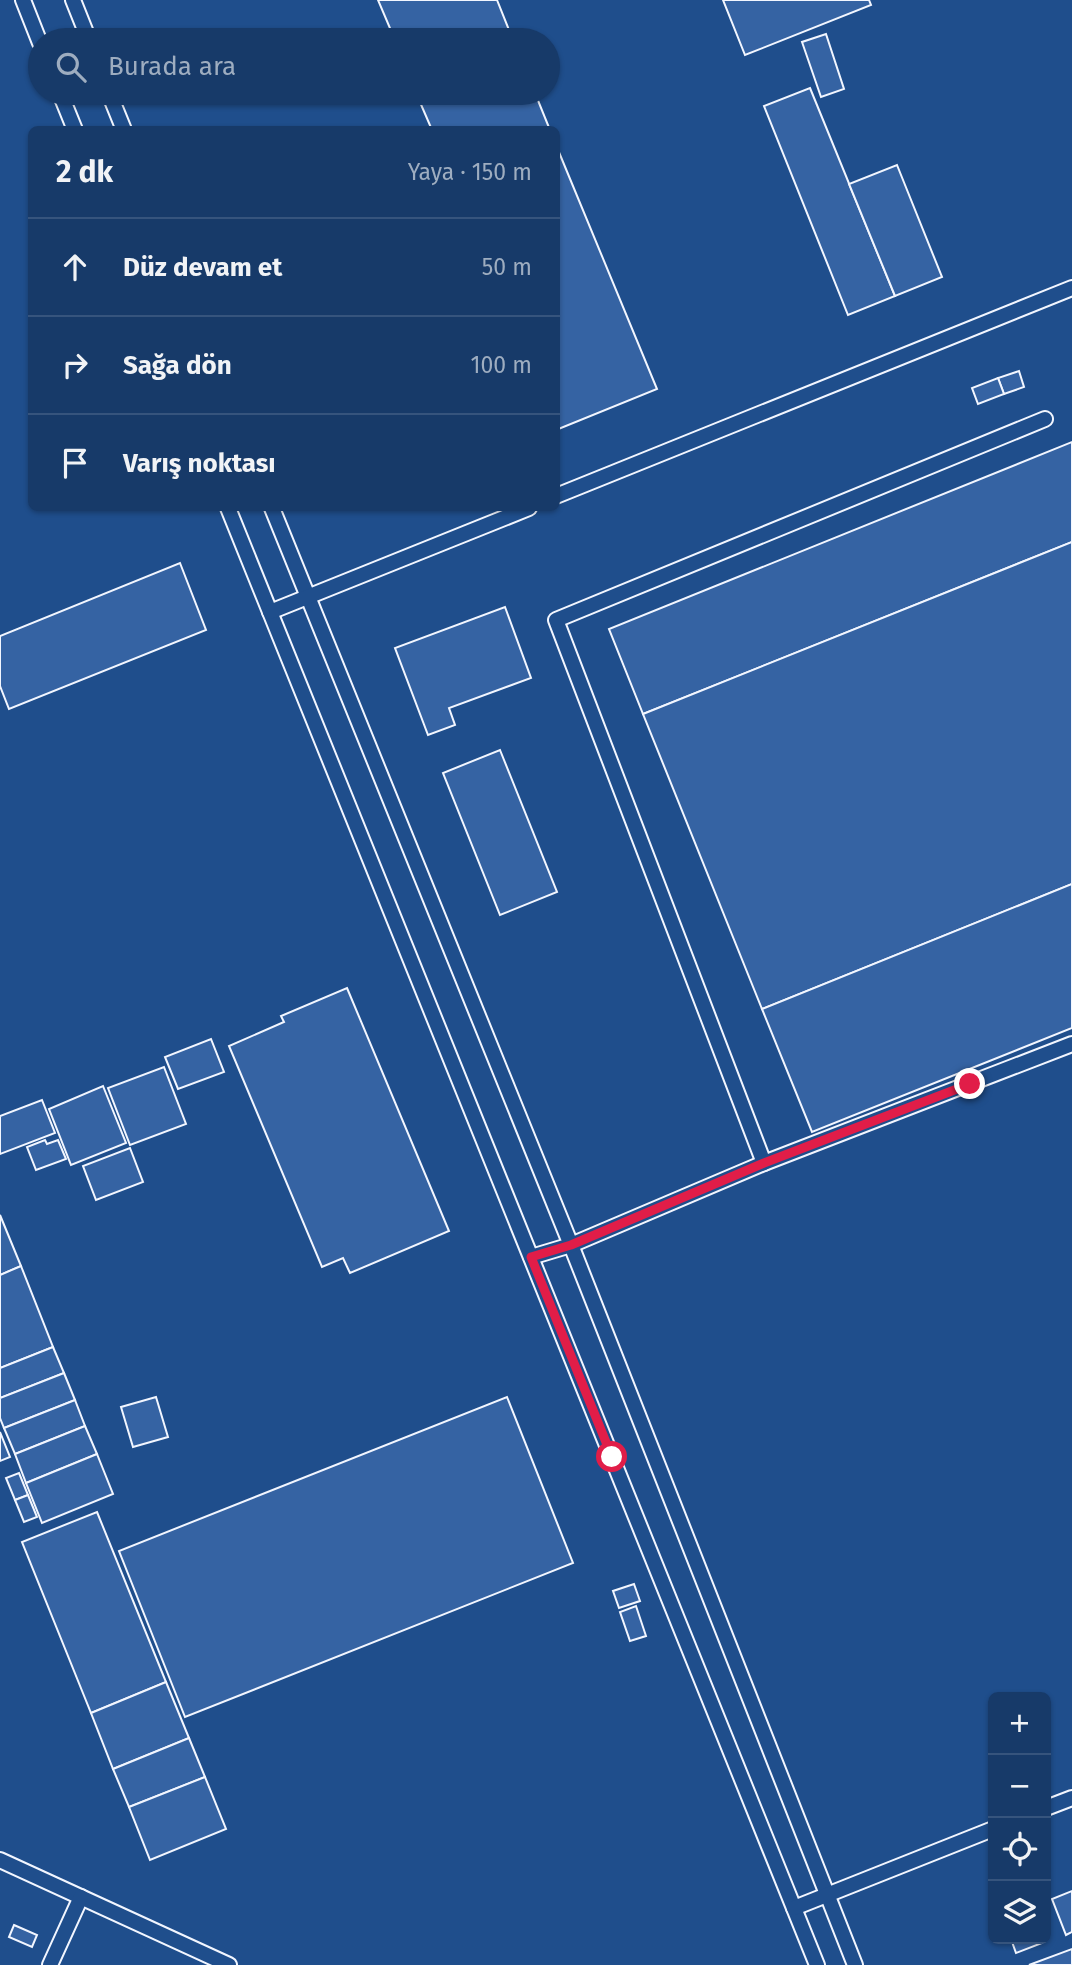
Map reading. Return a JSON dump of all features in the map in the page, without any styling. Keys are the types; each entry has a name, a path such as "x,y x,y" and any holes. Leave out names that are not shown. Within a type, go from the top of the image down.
{"lane":[{"path":"23,0 34,28"},
{"path":"73,0 84,28"},
{"path":"65,105 73,126"},
{"path":"114,105 122,126"},
{"path":"560,494 1072,288"},
{"path":"764,1163 555,620 1045,419"},
{"path":"229,511 817,1965"},
{"path":"273,511 571,1245 855,1965"},
{"path":"270,612 522,511"},
{"path":"531,1257 571,1245 764,1163 1072,1044"},
{"path":"1051,1806 1072,1798"},
{"path":"794,1908 988,1831"},
{"path":"0,1860 229,1965"},
{"path":"50,1965 81,1897"}],"building":[{"path":"378,0 497,0 508,28 390,28"},
{"path":"723,0 869,0 871,5 745,55"},
{"path":"826,34 844,89 821,97 802,42"},
{"path":"810,88 895,296 848,315 764,106"},
{"path":"421,105 540,105 548,126 430,126"},
{"path":"560,155 657,389 560,428"},
{"path":"897,165 942,277 895,296 849,184"},
{"path":"1019,371 1024,387 1004,394 998,378"},
{"path":"998,378 1004,394 978,404 972,388"},
{"path":"1072,442 1072,542 643,714 609,629"},
{"path":"1072,542 1072,884 762,1009 643,714"},
{"path":"180,563 206,630 9,709 0,686 0,636"},
{"path":"505,607 531,678 449,708 455,725 428,735 395,648"},
{"path":"500,750 557,892 500,915 443,773"},
{"path":"1072,884 1072,1028 812,1132 762,1009"},
{"path":"347,988 449,1231 350,1273 343,1258 322,1267 229,1046 284,1022 281,1016"},
{"path":"211,1039 224,1072 178,1089 165,1057"},
{"path":"164,1067 186,1124 130,1145 108,1088"},
{"path":"103,1086 126,1143 71,1165 49,1109"},
{"path":"42,1100 55,1133 0,1154 0,1116"},
{"path":"45,1140 47,1144 58,1140 66,1159 36,1170 27,1147"},
{"path":"130,1148 143,1182 96,1200 83,1166"},
{"path":"0,1215 21,1266 0,1275"},
{"path":"21,1266 53,1347 0,1368 0,1275"},
{"path":"53,1347 64,1373 0,1398 0,1368"},
{"path":"64,1373 75,1400 4,1428 0,1418 0,1398"},
{"path":"156,1397 168,1437 133,1447 121,1407"},
{"path":"507,1397 573,1563 185,1717 119,1551"},
{"path":"75,1400 85,1426 15,1454 4,1428"},
{"path":"85,1426 97,1454 26,1483 15,1454"},
{"path":"0,1432 10,1457 0,1461"},
{"path":"97,1454 113,1494 42,1523 26,1483"},
{"path":"19,1473 28,1495 15,1500 6,1478"},
{"path":"28,1495 37,1517 24,1522 15,1500"},
{"path":"97,1512 166,1682 91,1713 22,1542"},
{"path":"634,1584 640,1601 619,1608 613,1591"},
{"path":"636,1606 646,1636 630,1641 620,1612"},
{"path":"166,1682 189,1738 113,1769 91,1713"},
{"path":"189,1738 205,1777 129,1807 113,1769"},
{"path":"205,1777 226,1829 150,1860 129,1807"},
{"path":"1072,1891 1072,1932 1066,1935 1052,1899"},
{"path":"14,1925 37,1935 32,1947 9,1937"},
{"path":"1013,1944 1039,1944 1016,1953"},
{"path":"1072,1949 1072,1965 1029,1965"}],"route":[{"path":"612,1457 531,1257 571,1245 764,1163 970,1084"}]}
